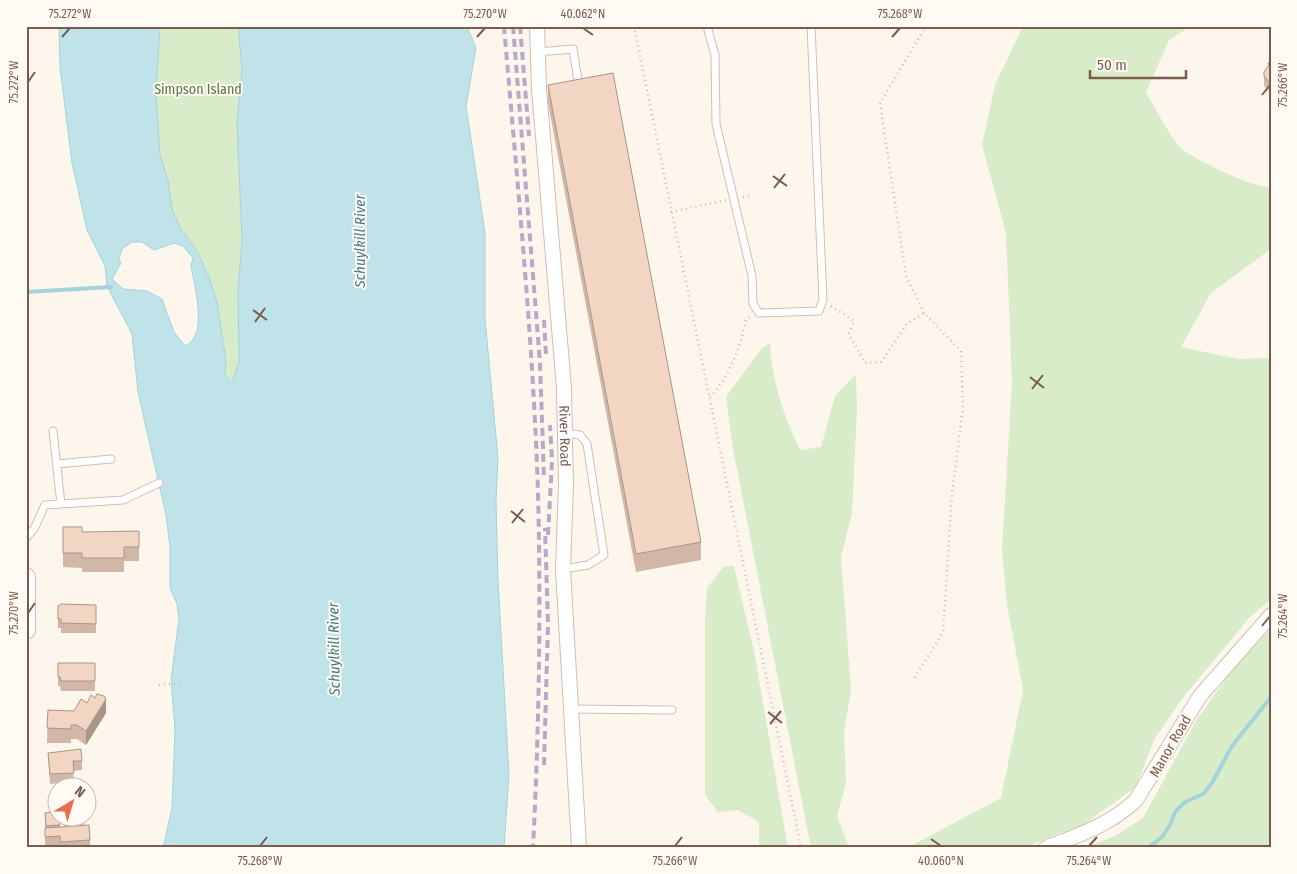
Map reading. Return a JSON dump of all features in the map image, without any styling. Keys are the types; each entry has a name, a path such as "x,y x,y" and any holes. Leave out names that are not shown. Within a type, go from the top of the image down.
{"street":[{"name":"River Road","path":"537,26 536,52 564,388 566,485 563,569 579,848"},
{"path":"26,577 26,630"},
{"name":"Manor Road","path":"1046,848 1103,825 1121,814 1136,800 1200,696 1271,615"}],"lane":[{"path":"707,26 715,55 716,124 752,276 753,304 758,313 819,311 822,300 811,26"},
{"path":"536,52 573,49 579,87"},
{"path":"53,431 61,504"},
{"path":"563,569 588,565 604,554 587,444 580,435 565,433"},
{"path":"57,464 111,459"},
{"path":"26,538 34,529 46,505 123,500 159,483"},
{"path":"570,709 672,710"}],"path":[{"path":"634,26 801,848"},
{"path":"914,678 944,633 952,494 964,408 961,351 924,313 906,276 880,103 926,26"},
{"path":"671,212 750,196"},
{"path":"822,300 854,321 849,334 865,363 881,362 908,324 924,313"},
{"path":"710,397 732,366 742,342 746,319 758,313"},
{"path":"159,685 184,683"}],"green space":[{"name":"Simpson Island","path":"160,26 238,26 242,69 237,123 242,240 238,291 239,361 233,382 225,375 226,361 217,302 209,277 197,251 181,229 172,209 168,180 160,155 156,93"},
{"path":"1023,26 1191,26 1169,40 1146,93 1168,131 1182,149 1239,179 1271,187 1271,249 1211,293 1181,347 1238,359 1271,358 1271,599 1250,617 1182,699 1154,740 1136,787 1084,824 1023,848 907,848 1001,798 1023,690 1007,605 1002,549 1012,382 1006,233 982,145 995,85"},
{"path":"770,343 773,371 779,398 800,450 821,447 835,396 856,374 857,411 852,513 841,557 851,689 844,733 846,783 837,816 849,848 811,848 733,449 726,397 761,349"},
{"path":"734,566 754,651 788,848 753,848 759,846 759,822 738,810 718,812 705,795 705,619 707,588 723,567"},
{"path":"1271,629 1271,848 1084,848 1115,836 1143,818 1197,719 1237,664"}],"water":[{"name":"Schuylkill River","path":"59,26 160,26 156,93 160,155 168,180 172,209 181,229 197,251 209,277 217,302 226,361 225,375 232,382 239,361 238,291 242,240 237,123 242,69 238,26 467,26 476,48 466,106 485,233 485,319 498,458 496,501 498,580 509,775 504,848 163,848 172,808 175,730 171,679 179,619 177,604 170,588 170,547 166,515 138,392 132,334 107,286 105,266 87,230 72,163 60,67","holes":["132,242 142,242 154,250 174,243 183,246 193,258 191,265 197,297 198,321 192,340 185,346 174,332 162,299 147,291 123,289 112,279 121,263 119,259 122,249"]}],"building":[{"path":"1271,61 1271,82 1269,82 1264,76 1264,72"},
{"path":"613,73 701,542 636,554 548,85"},
{"path":"63,527 82,527 82,532 139,531 139,547 124,547 124,558 82,558 82,553 63,553"},
{"path":"61,604 96,605 96,624 61,623 61,619 58,619 58,606"},
{"path":"58,663 95,663 95,681 61,681 60,677 58,677"},
{"path":"97,694 104,696 106,699 86,731 77,725 71,725 71,729 47,728 48,710 74,711 81,699 87,703 91,695 95,698"},
{"path":"81,749 82,761 73,761 74,773 50,774 48,753"},
{"path":"45,813 48,813 48,826 46,826"},
{"path":"89,826 90,840 60,842 60,836 45,837 45,828"}],"waterway":[{"path":"26,292 111,287"},
{"path":"1148,848 1162,837 1170,825 1175,812 1185,802 1203,794 1212,783 1232,746 1271,697"}],"railway":[{"path":"504,26 536,434 539,670 533,848"},
{"path":"513,26 540,363 544,478"},
{"path":"520,26 529,136"},
{"path":"544,320 546,355"},
{"path":"548,535 552,461 550,425"},
{"path":"544,765 548,624 545,528"}]}
